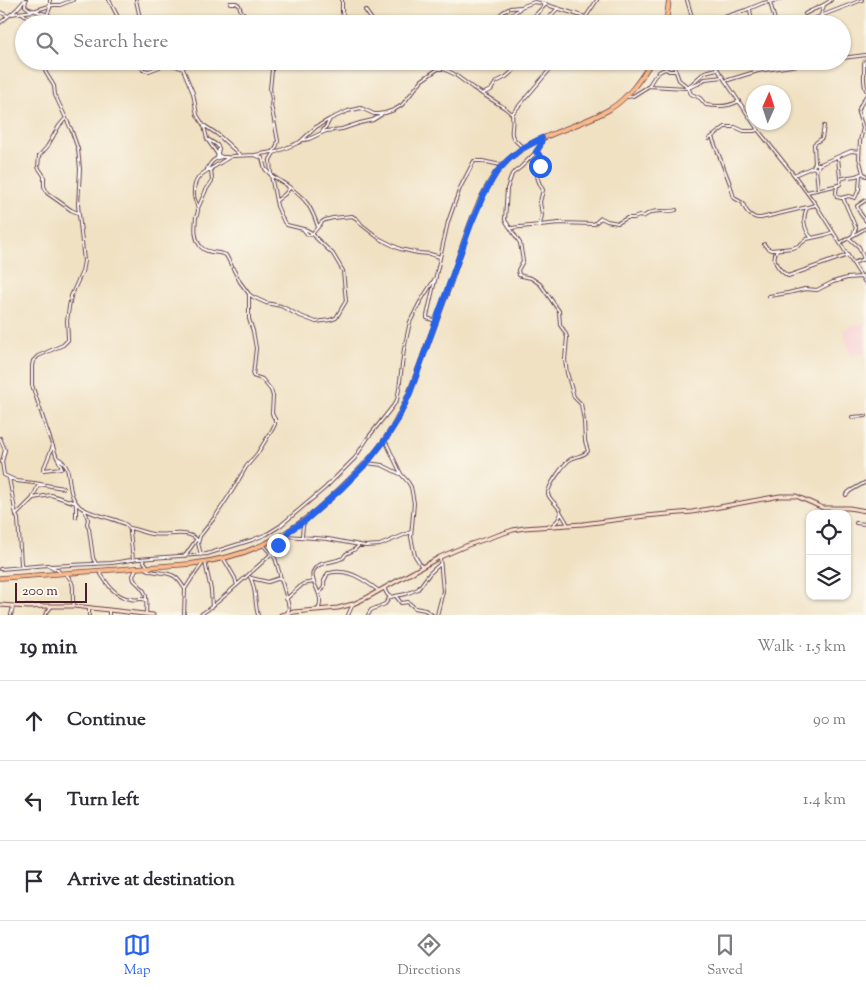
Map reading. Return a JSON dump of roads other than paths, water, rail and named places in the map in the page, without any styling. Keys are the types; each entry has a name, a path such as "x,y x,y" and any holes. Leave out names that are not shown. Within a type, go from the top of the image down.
{"main road":[{"path":"667,15 668,0"},
{"path":"0,578 204,563 252,550 306,520 367,463 397,421 410,393 479,205 496,173 508,160 524,148 542,138 611,108 636,84 646,70"}],"street":[{"path":"25,0 25,14"},
{"path":"0,23 25,0"},
{"path":"25,6 33,11 47,15 50,0"},
{"path":"0,17 25,14 73,0"},
{"path":"109,0 117,15"},
{"path":"136,0 139,15"},
{"path":"342,0 342,15"},
{"path":"586,15 597,0"},
{"path":"687,0 691,15"},
{"path":"731,15 778,0"},
{"path":"805,14 831,0"},
{"path":"821,15 862,0"},
{"path":"499,15 506,9 521,7 534,2 579,15"},
{"path":"770,2 774,15"},
{"path":"230,3 236,3 245,15"},
{"path":"536,15 546,4"},
{"path":"821,15 825,4"},
{"path":"512,15 521,7"},
{"path":"551,15 558,8"},
{"path":"10,9 10,15"},
{"path":"750,9 751,15"},
{"path":"365,10 369,15"},
{"path":"0,12 10,15"},
{"path":"851,56 866,54"},
{"path":"866,60 863,78 866,90"},
{"path":"45,70 54,86 55,95 76,142 80,165 78,213 84,261 82,273 71,296 67,322 68,339 63,345 37,357 33,361 32,366 32,385 52,446 62,468 43,470 52,446"},
{"path":"183,70 193,92 197,115 204,126 207,139 217,156"},
{"path":"271,70 271,106 278,141 273,152"},
{"path":"321,132 342,130 373,120 394,110 402,105 422,80 435,70"},
{"path":"446,70 512,114"},
{"path":"482,94 491,90 497,81 506,77 514,70"},
{"path":"524,148 512,137 512,114 549,70"},
{"path":"624,97 633,96 649,86 654,76 663,70"},
{"path":"668,70 676,71 679,80 688,87 691,94 700,98 705,104 723,106 735,104 739,101"},
{"path":"688,87 705,72 713,70"},
{"path":"718,70 746,112"},
{"path":"725,81 766,70"},
{"path":"649,86 680,88 698,84 705,80 723,77"},
{"path":"838,158 840,184 837,185 836,196 849,196 853,198 859,189 862,174 859,152 863,128 858,111 866,96"},
{"path":"217,156 255,155 284,150 303,140 316,127 357,108 374,114 384,114"},
{"path":"65,118 47,147 39,156 38,166 44,176 44,186 47,193 78,213"},
{"path":"303,140 309,139 321,132 328,125 330,119"},
{"path":"204,126 217,134 240,155"},
{"path":"794,175 818,168 814,144 822,138 824,126"},
{"path":"709,139 722,129 729,127 744,131 754,132 758,130 816,205 866,284"},
{"path":"712,136 734,198 743,202 744,209 748,212 758,218 816,205"},
{"path":"542,138 536,152 510,178 506,194 505,217 506,222 520,242 523,261 518,270 519,275 531,278 540,284 560,313 560,325 567,336 567,373 574,397 581,404 588,451 569,460 548,490 549,497 559,508 567,526"},
{"path":"270,160 277,151"},
{"path":"818,189 814,168 816,165 838,158 851,151 859,152"},
{"path":"211,168 212,181 198,208 195,230 202,249 226,255 236,275 249,294 259,300 281,306 314,322 338,317 346,301 344,274 332,254 312,234 308,235 302,228 285,224 277,206 271,175 270,152"},
{"path":"536,152 542,160 537,176 543,190 540,202 542,215 540,224"},
{"path":"255,155 262,158 265,169 271,175 301,195 312,212 318,227"},
{"path":"206,170 217,156"},
{"path":"198,208 194,198 194,191 200,175 222,160 232,156"},
{"path":"436,321 427,318 427,316 455,200 474,161 503,166"},
{"path":"840,179 862,174 866,176"},
{"path":"806,192 837,185"},
{"path":"276,201 287,192 288,186"},
{"path":"843,197 856,228 853,235"},
{"path":"866,200 857,206 866,221"},
{"path":"807,207 804,219 809,236 812,238"},
{"path":"511,228 559,223 594,224 601,218 618,223 627,218 645,217 648,213 652,212 671,212 676,210"},
{"path":"312,234 325,220 352,216 380,239 400,248 440,258"},
{"path":"840,243 866,228"},
{"path":"764,244 768,249 795,248 805,240 833,232"},
{"path":"850,238 859,247 864,259 853,264"},
{"path":"777,250 774,260 782,272 788,276 848,255"},
{"path":"769,296 806,289 817,290 826,284 842,279 861,277 866,274"},
{"path":"0,569 41,565 96,564 214,552 246,542 273,530 287,521 325,488 355,458 397,400 408,330 416,310 436,277"},
{"path":"185,556 192,544 198,540 215,518 275,424 275,419 272,416 273,396 271,390 264,381 253,376 256,348 249,319 249,294"},
{"path":"852,417 866,416"},
{"path":"0,438 5,450 2,462 3,471 9,478 63,488"},
{"path":"385,440 413,495 412,542 415,556 422,567"},
{"path":"57,458 62,460 67,469 72,499 85,511 122,523 129,528 154,535 182,534 195,537 198,540 201,554"},
{"path":"367,463 382,465 401,474"},
{"path":"9,478 18,519 22,567"},
{"path":"846,495 866,482"},
{"path":"16,515 33,498 39,484"},
{"path":"33,498 51,495 76,503"},
{"path":"281,615 338,608 353,604 440,557 468,545 524,528 567,526 692,512 790,495 803,498 823,508 849,508 866,511"},
{"path":"76,503 76,517"},
{"path":"85,511 88,519 87,524 93,558 96,564"},
{"path":"551,527 561,514"},
{"path":"301,538 303,525 306,520"},
{"path":"856,522 866,524"},
{"path":"129,528 133,560"},
{"path":"200,615 249,576 271,554 289,531"},
{"path":"286,536 328,538 365,546 380,545 411,532"},
{"path":"263,545 276,561 288,606 287,614"},
{"path":"318,610 321,603 319,593 312,578 313,573 318,566 342,558 356,550 358,545"},
{"path":"437,615 443,590 440,557"},
{"path":"142,559 146,568 150,571 172,575 177,578 185,589"},
{"path":"224,559 237,585"},
{"path":"184,615 185,589 204,563"},
{"path":"204,563 211,590 212,607"},
{"path":"368,615 371,610 384,605 390,597 406,594 418,588 440,564"},
{"path":"51,566 61,574"},
{"path":"136,568 133,579 146,594 148,614"},
{"path":"99,571 107,584 121,597 146,600"},
{"path":"319,593 324,588 324,581 328,573 336,572 348,573 362,579 379,591"},
{"path":"66,574 73,583 74,606"},
{"path":"249,576 268,582 280,578"},
{"path":"249,576 254,586 258,615"},
{"path":"286,599 303,584 314,582"},
{"path":"384,588 390,597"},
{"path":"396,596 401,603 408,602 415,608 426,610 432,615"},
{"path":"348,615 353,604"},
{"path":"0,605 13,607 74,606 153,615"},
{"path":"45,615 53,606"},
{"path":"11,615 13,607"},
{"path":"89,608 89,615"},
{"path":"109,610 109,615"}]}
